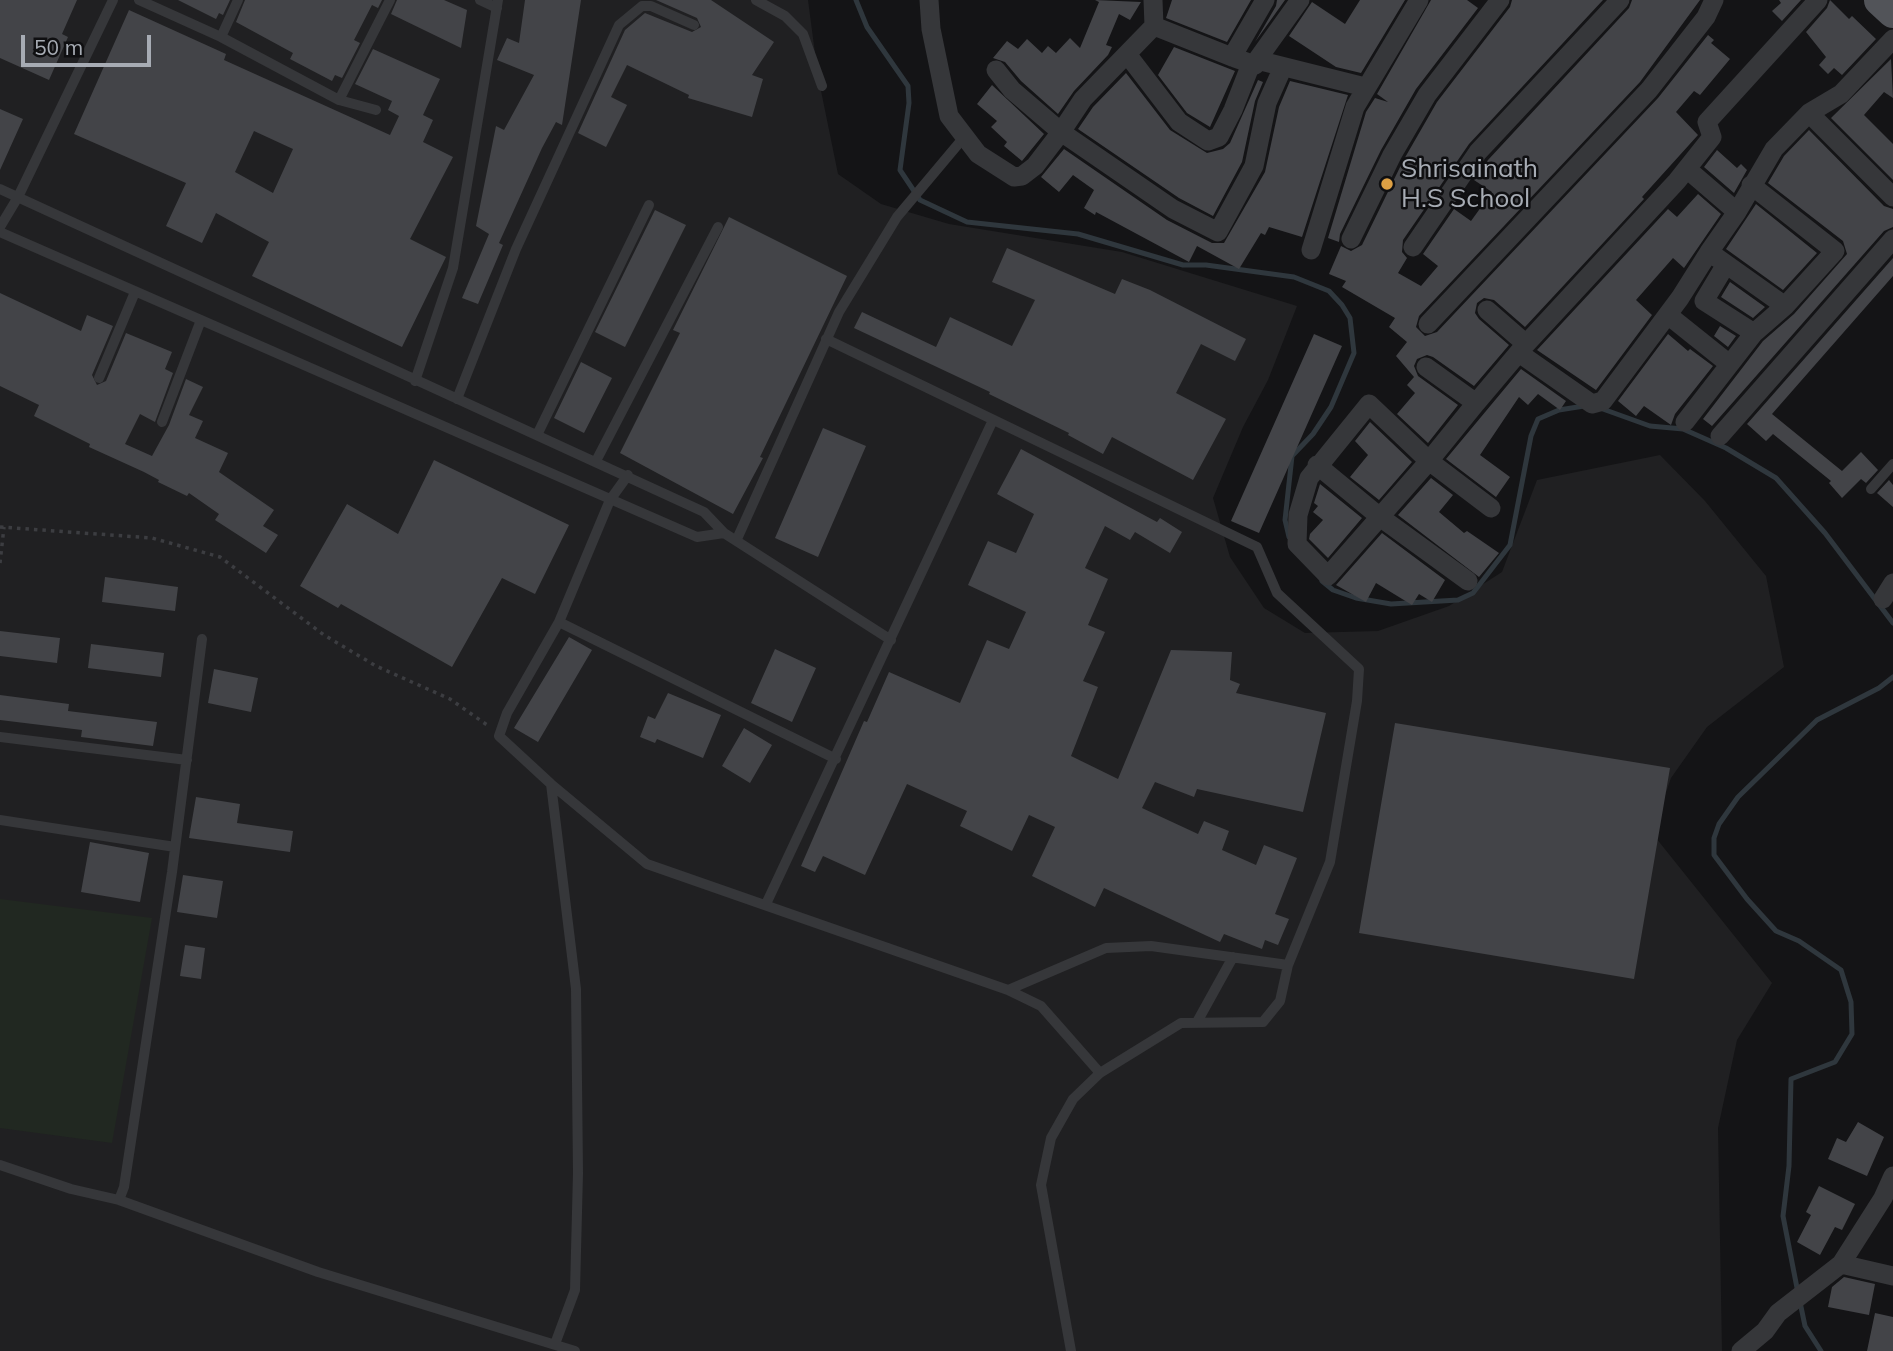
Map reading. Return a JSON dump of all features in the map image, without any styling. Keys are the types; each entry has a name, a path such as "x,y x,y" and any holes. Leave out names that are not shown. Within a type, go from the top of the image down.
{"main road":[{"path":"1880,0 1893,12"}],"street":[{"path":"929,0 931,29 949,116 961,142 1014,177 1022,176 1035,166 1083,99 1154,26 1153,0"},
{"path":"1232,57 1265,0"},
{"path":"1127,54 1179,122 1208,141 1219,137 1254,62 1300,0"},
{"path":"1311,250 1355,107 1419,0"},
{"path":"1351,239 1392,155 1427,94 1500,0"},
{"path":"1413,247 1478,152 1620,0"},
{"path":"1428,324 1649,90 1706,17 1714,0"},
{"path":"1491,508 1429,461 1369,404 1317,464 1309,478 1298,515 1297,544 1328,576 1429,461 1522,349 1687,169 1712,137 1707,122 1818,0"},
{"path":"1154,26 1232,57 1283,66 1365,87"},
{"path":"1487,310 1522,349 1592,404 1603,401 1668,316 1737,212 1774,149 1809,113 1841,94 1893,39"},
{"path":"996,70 1012,90 1061,132 1172,209 1218,232 1254,166 1266,103 1283,66"},
{"path":"1809,113 1893,197"},
{"path":"1687,169 1737,212"},
{"path":"1685,422 1728,363 1754,333 1785,306 1835,251 1751,185"},
{"path":"1720,436 1893,239"},
{"path":"1709,252 1725,266 1785,306"},
{"path":"1725,266 1704,301 1754,333"},
{"path":"1668,316 1728,363"},
{"path":"1426,367 1476,403"},
{"path":"1317,464 1380,517 1468,581"},
{"path":"1741,1351 1765,1331 1778,1313 1841,1264 1888,1200 1893,1176"},
{"path":"1841,1264 1893,1276"}],"lane":[{"path":"113,0 0,229 135,292 697,537 724,533"},
{"path":"139,0 221,37 339,100 376,110"},
{"path":"221,37 238,0"},
{"path":"339,100 390,0"},
{"path":"415,381 453,268 498,4 480,0"},
{"path":"756,0 785,16 803,34 822,86"},
{"path":"457,399 516,249 618,25 642,6 651,6 694,26"},
{"path":"737,539 826,339 897,218 961,142"},
{"path":"0,189 705,512 724,533 891,640"},
{"path":"537,435 649,205"},
{"path":"596,461 718,227"},
{"path":"99,378 135,292"},
{"path":"162,422 201,320"},
{"path":"826,339 1257,547 1277,593 1359,669 1357,701 1331,862 1289,965 1280,1001 1263,1022 1181,1023 1100,1073 1073,1099 1051,1138 1041,1185 1071,1351"},
{"path":"766,904 993,419"},
{"path":"1871,489 1893,464"},
{"path":"628,475 610,500 559,622 507,713 499,736 551,784 647,864 1008,990 1041,1006 1100,1073"},
{"path":"559,622 836,759"},
{"path":"119,1200 124,1187 175,848 202,639"},
{"path":"0,737 187,760"},
{"path":"551,784 576,989 578,1173 575,1290 555,1344"},
{"path":"0,820 175,848"},
{"path":"1008,990 1106,948 1151,946 1289,965"},
{"path":"1197,1022 1233,957"},
{"path":"0,1165 71,1189 119,1200 318,1272 575,1351"}],"path":[{"path":"0,563 2,527 152,538 220,557 324,635 376,666 450,699 479,716 499,736"}],"shaded area":[{"path":"0,0 808,0 818,76 838,174 881,204 949,224 1122,252 1297,306 1268,380 1243,427 1213,498 1230,557 1264,608 1305,633 1378,631 1449,606 1502,572 1537,480 1660,455 1705,501 1766,576 1784,667 1707,727 1671,778 1652,833 1772,983 1737,1040 1718,1128 1722,1351 0,1351"},
{"path":"0,899 152,918 112,1143 0,1128"}],"building":[{"path":"0,0 77,0 62,34 68,37 49,80 0,58"},
{"path":"178,0 230,0 223,15 219,13 216,19"},
{"path":"245,0 382,0 378,8 372,5 354,40 360,43 342,78 335,75 332,81 290,59 293,53 236,22"},
{"path":"397,0 444,0 467,10 461,48 391,14"},
{"path":"525,0 581,0 562,125 556,122 542,148 499,243 503,245 478,304 462,298 489,234 476,226 496,126 504,130 534,75 497,60 507,38 519,43"},
{"path":"656,0 711,0 774,42 752,75 763,79 752,117 688,98 689,95 627,65 611,97 627,105 606,147 578,133 625,30 645,13 692,32 701,27 697,18"},
{"path":"1095,0 1141,2 1130,20 1119,14 1106,45 1112,47 1108,55 1074,91 1058,114 1021,81 1005,62 993,58 1007,41 1018,49 1027,39 1042,53 1048,46 1056,53 1070,38 1080,48 1099,2"},
{"path":"1172,0 1251,0 1227,42 1166,18"},
{"path":"1277,0 1285,0 1255,42 1276,6"},
{"path":"1360,0 1405,0 1361,73 1336,67 1289,36 1312,2 1345,24"},
{"path":"1431,0 1467,0 1478,8 1416,89 1381,150 1340,234 1339,242 1328,238 1366,112 1375,98 1388,102 1377,94"},
{"path":"1512,0 1603,0 1469,144 1403,240 1402,252 1407,258 1398,273 1421,286 1438,266 1423,254 1454,209 1471,221 1492,192 1474,180 1488,160 1629,8 1632,0 1700,0 1640,82 1419,316 1416,327 1425,336 1437,332 1658,98 1708,35 1714,40 1711,43 1730,59 1700,95 1694,91 1676,112 1698,135 1642,197 1644,199 1525,327 1494,300 1484,298 1477,303 1475,313 1479,319 1509,345 1474,386 1433,357 1427,355 1417,359 1414,366 1418,376 1458,405 1428,443 1397,414 1415,393 1407,385 1414,377 1396,356 1407,342 1389,327 1395,318 1342,287 1346,281 1329,274 1341,246 1351,251 1362,245 1403,161 1437,102 1510,7"},
{"path":"1779,0 1801,0 1782,21 1772,11 1781,3"},
{"path":"1830,0 1849,19 1852,16 1876,39 1842,75 1834,68 1828,74 1819,65 1826,57 1806,32 1827,8"},
{"path":"129,10 226,54 224,60 390,135 399,116 388,110 392,101 355,84 373,49 440,79 423,115 433,120 423,142 453,157 410,239 446,257 402,347 252,276 269,242 216,213 202,243 166,226 186,183 74,134","holes":["254,131 293,149 273,193 235,172"]},
{"path":"1174,47 1235,71 1210,127 1187,113 1158,75"},
{"path":"1891,59 1893,98 1884,92 1864,115 1893,144 1893,180 1831,118"},
{"path":"1126,73 1170,130 1207,153 1223,149 1230,143 1258,80 1263,82 1255,101 1242,162 1213,216 1179,198 1078,129 1093,107"},
{"path":"1290,81 1348,95 1302,237 1269,227 1265,235 1261,233 1239,269 1197,246 1189,262 1096,212 1095,215 1084,208 1094,190 1073,175 1059,192 1041,177 1064,149 1167,220 1212,243 1224,243 1265,172 1279,107"},
{"path":"992,85 1044,134 1022,161 1004,146 1007,142 991,127 997,121 977,104"},
{"path":"0,109 23,119 0,170"},
{"path":"1809,130 1884,206 1893,209 1893,227 1884,231 1712,426 1703,419 1763,341 1794,314 1847,254 1843,241 1768,183 1784,156"},
{"path":"1717,150 1737,168 1741,164 1747,170 1734,193 1704,167"},
{"path":"1698,194 1721,214 1684,268 1673,258 1636,300 1652,315 1596,390 1537,350 1668,209 1677,217"},
{"path":"1756,204 1817,253 1783,290 1726,249"},
{"path":"655,210 686,225 625,347 595,332"},
{"path":"729,217 847,276 760,457 763,458 733,514 620,453 680,333 673,330"},
{"path":"1007,248 1115,294 1122,279 1150,290 1246,339 1235,361 1201,344 1176,393 1226,419 1193,480 1112,437 1103,454 1068,435 1069,433 989,394 990,392 854,328 862,312 936,347 950,317 1012,346 1035,300 992,282"},
{"path":"1893,258 1893,276 1772,414 1842,471 1861,452 1878,470 1866,483 1861,479 1842,498 1829,483 1831,481 1773,434 1766,441 1747,424"},
{"path":"1730,282 1765,307 1753,318 1721,297"},
{"path":"0,293 81,331 87,315 113,326 92,375 97,385 106,381 126,333 172,352 165,369 173,373 155,422 140,414 125,444 152,456 169,425 186,379 203,387 189,415 203,421 195,438 228,453 219,472 274,510 263,526 278,535 266,553 215,520 219,514 189,493 187,496 158,482 159,480 144,472 89,447 90,444 34,416 39,405 0,386"},
{"path":"1720,326 1736,336 1728,347 1714,336"},
{"path":"1314,334 1342,346 1259,533 1231,521"},
{"path":"1668,334 1688,351 1690,349 1713,366 1675,414 1671,425 1644,406 1636,416 1618,401"},
{"path":"581,362 612,378 584,433 554,418"},
{"path":"1521,369 1566,401 1560,410 1538,394 1528,405 1519,397 1480,455 1510,477 1496,497 1446,459"},
{"path":"1370,422 1412,462 1379,500 1350,477 1368,455 1355,441"},
{"path":"823,428 866,446 818,557 775,538"},
{"path":"1021,449 1157,522 1160,518 1182,532 1170,553 1135,532 1130,540 1105,526 1085,568 1108,579 1088,625 1105,632 1083,681 1098,687 1071,756 1118,779 1171,650 1232,652 1230,680 1240,684 1236,693 1326,713 1303,812 1197,789 1194,797 1155,782 1142,808 1198,834 1204,821 1229,831 1222,850 1256,865 1264,845 1297,858 1275,914 1289,919 1278,945 1265,940 1262,949 1224,934 1220,942 1104,888 1095,907 1032,876 1055,827 1029,815 1012,851 960,826 967,811 907,784 865,875 823,856 815,872 801,866 864,721 867,722 889,672 960,703 987,640 1009,649 1026,612 968,585 988,541 1016,553 1034,514 997,494"},
{"path":"434,460 569,525 535,594 502,578 452,667 341,604 338,608 300,586 347,504 398,534"},
{"path":"1431,478 1453,495 1439,512 1464,533 1467,531 1499,553 1479,577 1398,515"},
{"path":"1889,480 1893,485 1893,507 1877,493"},
{"path":"1320,484 1362,518 1328,558 1309,539 1310,534 1323,520 1313,512 1318,506 1314,503"},
{"path":"1382,533 1445,580 1432,602 1419,594 1412,605 1376,583 1366,602 1336,585"},
{"path":"105,577 178,587 175,611 102,602"},
{"path":"0,631 60,638 57,663 0,656"},
{"path":"569,637 592,650 538,742 514,728"},
{"path":"91,644 164,653 161,677 88,668"},
{"path":"775,649 816,668 792,722 751,703"},
{"path":"214,669 258,678 251,712 208,703"},
{"path":"668,693 721,715 703,758 657,739 655,743 640,737 648,716 655,719"},
{"path":"0,695 69,704 68,711 157,722 153,746 81,737 82,730 0,720"},
{"path":"1395,723 1670,768 1634,979 1359,933"},
{"path":"744,728 772,745 750,783 722,766"},
{"path":"196,797 240,804 237,823 293,831 290,852 189,838"},
{"path":"90,842 149,853 140,902 81,892"},
{"path":"183,875 223,881 217,918 177,912"},
{"path":"185,945 205,948 201,979 180,976"},
{"path":"1858,1122 1884,1137 1867,1176 1828,1159 1837,1138 1846,1142"},
{"path":"1819,1186 1855,1204 1842,1230 1835,1227 1820,1255 1797,1242 1811,1215 1806,1212"},
{"path":"1844,1277 1875,1284 1869,1315 1828,1307 1832,1287"},
{"path":"1875,1313 1893,1317 1893,1351 1867,1351"}],"waterway":[{"path":"856,0 867,27 908,86 909,103 900,170 920,200 967,222 1078,234 1183,265 1206,265 1294,277 1329,291 1342,305 1350,318 1354,353 1331,407 1313,434 1292,456 1285,520 1289,537"},
{"path":"1322,581 1333,590 1356,598 1391,604 1458,600 1473,593 1510,545 1531,436 1538,419 1559,410 1584,406"},
{"path":"1600,408 1650,426 1683,429 1726,448 1776,478 1825,533 1893,623"},
{"path":"1798,1293 1783,1216 1789,1166 1791,1079 1835,1062 1852,1034 1851,1002 1841,970 1799,941 1776,931 1747,899 1714,855 1714,838 1719,824 1738,797 1817,720 1879,688 1893,677"},
{"path":"1800,1302 1805,1326 1821,1351"}],"place":[{"name":"Shrisainath H.S School","path":"1387,184"}]}
